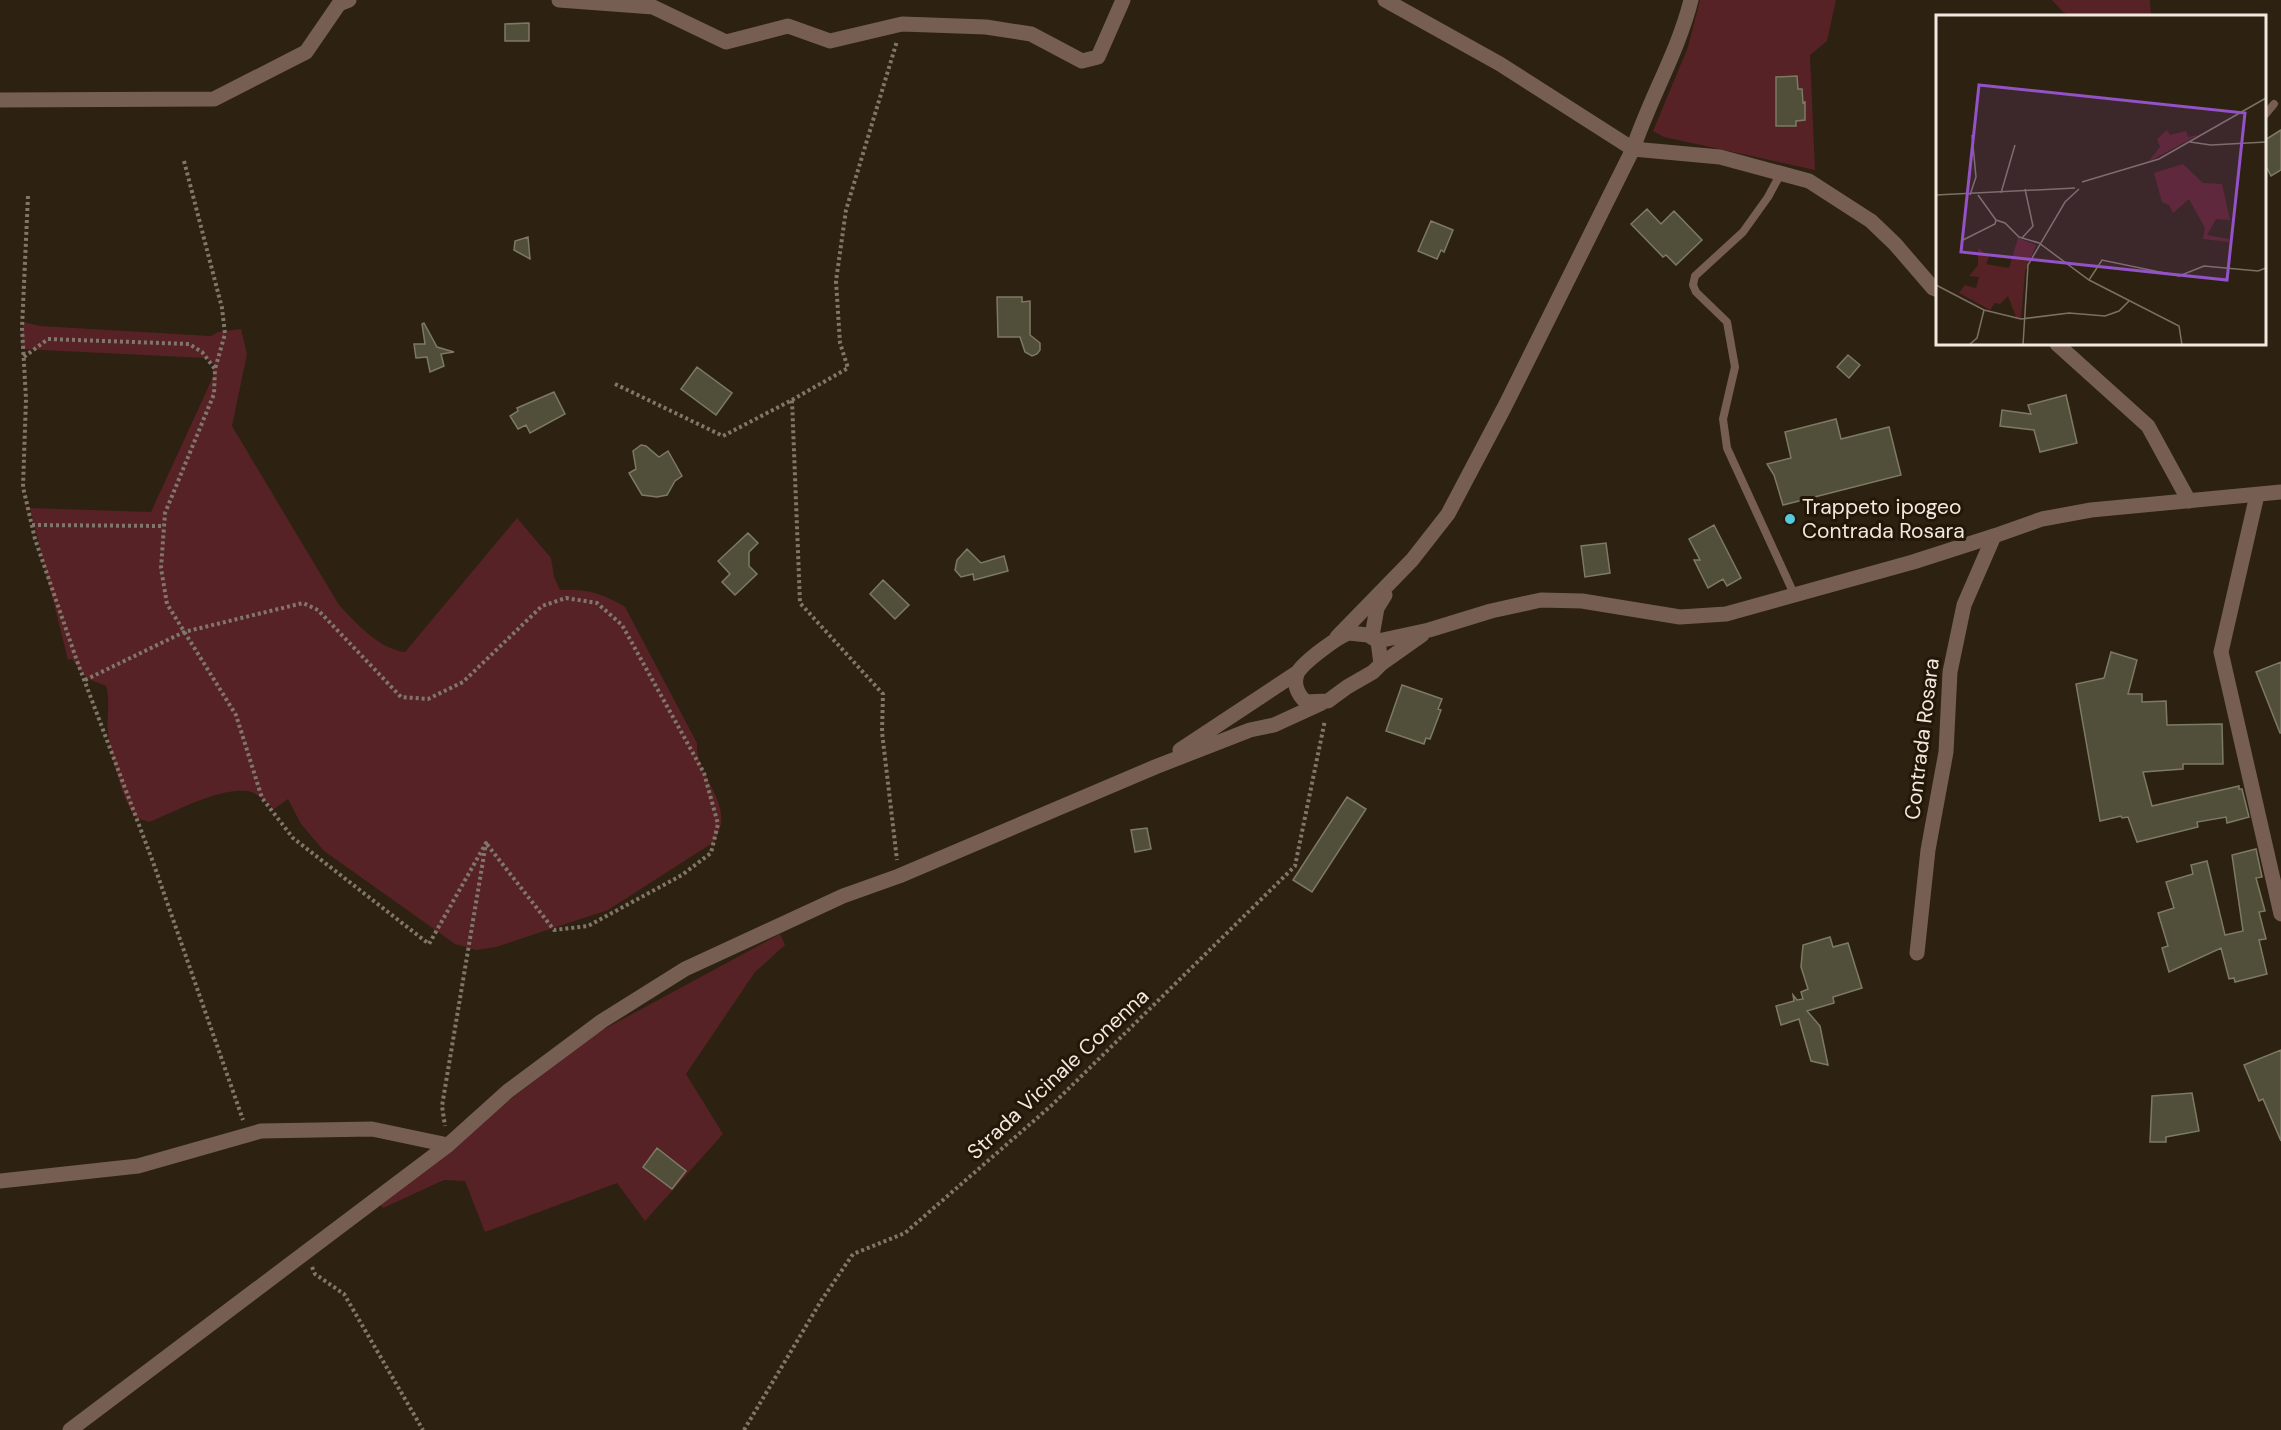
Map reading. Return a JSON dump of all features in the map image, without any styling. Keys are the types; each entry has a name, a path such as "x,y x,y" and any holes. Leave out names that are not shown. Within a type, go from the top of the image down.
{"street":[{"path":"0,100 214,99 306,52 339,4 349,0"},
{"path":"559,0 653,7 726,42 788,26 830,41 902,24 986,27 1031,34 1082,62 1098,57 1123,0"},
{"path":"1385,0 1500,64 1633,149 1720,157 1809,181 1871,221 1936,289"},
{"path":"1155,767 1298,672 1337,638 1396,577 1448,514 1505,406 1633,149 1644,116 1683,29 1691,0"},
{"path":"2058,345 2148,426 2189,501"},
{"path":"1337,638 1357,633 1375,639 1429,630 1491,611 1541,600 1582,601 1680,617 1726,614 2052,517 2091,510 2281,492"},
{"path":"2257,495 2222,652 2281,914"},
{"name":"Contrada Rosara","path":"1917,953 1928,850 1946,752 1950,672 1964,606 1994,536"},
{"path":"1381,664 1375,639 1377,608 1396,577"},
{"path":"70,1430 448,1145 508,1091 602,1021 685,969 843,896 899,876 1155,767 1250,730 1274,724 1325,702 1373,672 1429,630"},
{"path":"1298,672 1295,686 1299,696 1306,702 1325,702"},
{"path":"0,1181 138,1166 261,1131 372,1129 448,1145"}],"lane":[{"path":"2266,115 2274,104"},
{"path":"1781,173 1768,197 1743,232 1695,276 1693,285 1696,292 1727,322 1735,367 1723,419 1727,448 1794,594"}],"path":[{"path":"615,384 723,436 848,368 840,343 836,281 846,210 902,24"},
{"path":"184,160 222,308 225,334 215,369 214,394 165,513 160,568 167,604 236,715 262,798 268,806 293,838 429,944 486,843"},
{"path":"28,196 22,328 26,399 23,487 32,525 85,680 153,862 248,1135"},
{"path":"24,357 48,339 189,345 202,352 215,369"},
{"path":"792,400 800,603 884,694 882,732 899,876"},
{"path":"32,525 164,526"},
{"path":"85,680 184,632 303,603 318,610 400,697 428,699 463,682 542,606 566,598 597,603 622,625 704,773 718,824 711,853 682,875 588,926 554,930 486,843"},
{"name":"Strada Vicinale Conenna","path":"744,1430 820,1301 853,1254 905,1233 1052,1105 1295,866 1325,702"},
{"path":"448,1145 442,1106 486,843"},
{"path":"306,1252 315,1274 344,1294 423,1430"}],"shaded area":[{"path":"1700,0 1836,0 1827,41 1810,55 1815,170 1664,137 1653,131 1688,47"},
{"path":"2052,0 2150,0 2151,15 2070,15 2063,12"},
{"path":"23,322 40,326 211,336 218,332 241,329 247,354 232,426 339,605 377,641 395,650 405,652 517,518 551,558 554,577 560,590 594,593 625,607 697,743 700,764 715,793 721,813 720,826 714,842 608,910 496,947 476,950 455,944 324,851 301,824 288,799 274,809 254,793 235,791 210,797 149,822 136,817 126,801 111,751 106,686 86,678 72,659 68,660 30,508 151,512 213,377 214,364 206,358 21,349"},
{"path":"780,934 785,945 755,972 686,1074 723,1134 645,1221 617,1183 485,1232 465,1181 444,1180 383,1208 377,1201 597,1033"}],"building":[{"path":"529,23 529,41 505,41 505,24"},
{"path":"1797,76 1798,89 1802,89 1803,103 1805,102 1805,120 1796,121 1796,126 1776,126 1776,77"},
{"path":"2281,130 2281,170 2271,176 2266,166 2266,139"},
{"path":"1647,209 1661,224 1674,211 1702,240 1676,265 1666,255 1663,257 1631,224"},
{"path":"1431,221 1453,230 1444,252 1441,250 1437,259 1418,251"},
{"path":"528,237 530,259 514,250 515,241"},
{"path":"997,297 1022,297 1022,302 1030,301 1030,335 1040,343 1040,350 1037,354 1032,356 1025,352 1020,337 998,337"},
{"path":"424,323 437,347 454,352 441,354 444,366 430,372 427,357 416,358 414,344 425,344 422,324"},
{"path":"1848,355 1860,365 1849,378 1837,367"},
{"path":"697,367 732,393 716,415 681,389"},
{"path":"554,392 565,414 530,433 526,425 518,429 510,416 518,411 517,408"},
{"path":"2066,395 2077,443 2040,452 2034,430 2000,426 2002,410 2031,414 2028,405"},
{"path":"1836,419 1841,439 1889,427 1901,475 1783,505 1774,475 1767,464 1791,458 1785,432"},
{"path":"641,445 646,446 659,457 668,451 682,476 675,481 667,495 657,497 642,495 629,473 636,469 633,451"},
{"path":"1714,525 1741,578 1727,586 1723,579 1708,588 1694,560 1700,560 1689,539"},
{"path":"748,533 758,543 749,552 749,566 757,574 735,595 722,582 730,574 718,561"},
{"path":"1606,543 1610,573 1585,577 1581,546"},
{"path":"967,549 981,563 1004,556 1008,571 974,580 973,574 961,577 955,570 957,560"},
{"path":"883,580 909,605 895,619 870,594"},
{"path":"2111,652 2137,660 2128,694 2142,694 2142,702 2166,701 2167,725 2222,724 2223,764 2183,764 2183,769 2143,772 2152,806 2239,786 2239,789 2242,789 2249,817 2227,823 2226,817 2197,822 2198,827 2137,842 2128,817 2122,818 2121,816 2100,821 2076,684 2104,678"},
{"path":"2281,662 2281,733 2280,733 2256,672"},
{"path":"1402,685 1442,699 1438,709 1441,710 1430,739 1426,738 1424,744 1386,731"},
{"path":"1347,797 1366,809 1312,892 1293,880"},
{"path":"1147,828 1151,849 1135,852 1131,830"},
{"path":"2256,849 2262,877 2256,878 2265,911 2259,912 2266,939 2259,940 2267,974 2235,982 2234,978 2229,979 2221,948 2169,972 2162,948 2168,946 2158,913 2174,908 2166,882 2193,874 2191,865 2207,861 2225,935 2243,931 2232,855"},
{"path":"1830,937 1833,947 1848,943 1862,988 1833,997 1834,1003 1807,1011 1820,1026 1828,1065 1811,1061 1799,1019 1781,1025 1776,1006 1794,1001 1793,995 1797,1000 1803,999 1801,992 1808,989 1801,967 1803,945"},
{"path":"2281,1050 2281,1141 2263,1099 2259,1101 2244,1065"},
{"path":"2192,1093 2199,1131 2166,1137 2166,1142 2150,1142 2152,1096"},
{"path":"657,1148 686,1171 672,1189 643,1167"}],"place":[{"name":"Trappeto ipogeo Contrada Rosara","path":"1790,519"}]}
